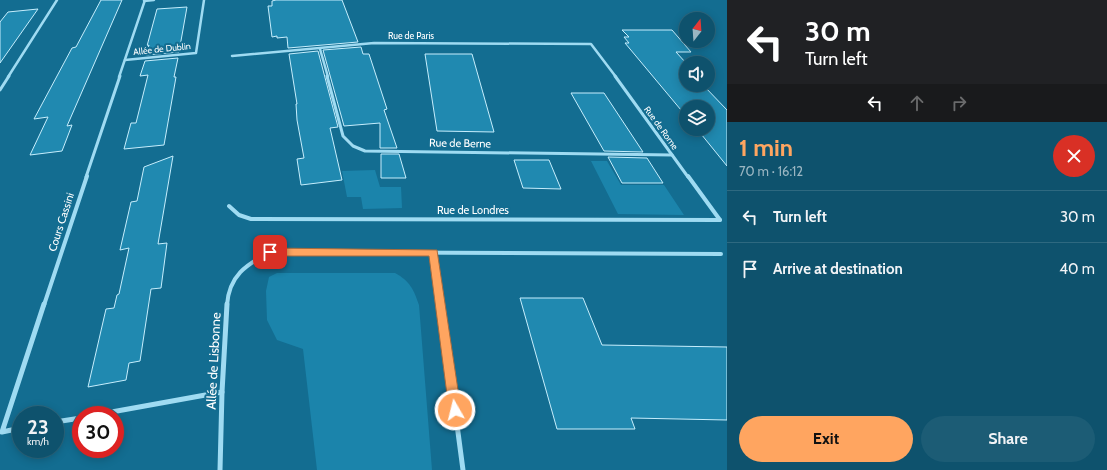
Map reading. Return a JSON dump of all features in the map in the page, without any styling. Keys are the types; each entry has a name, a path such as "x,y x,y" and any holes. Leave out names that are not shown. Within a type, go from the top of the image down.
{"street":[{"path":"0,90 57,0"},
{"path":"145,0 154,0"},
{"name":"Cours Cassini","path":"12,430 2,432 145,0"},
{"name":"Allée de Dublin","path":"125,60 196,53 204,0"},
{"name":"Rue de Paris","path":"232,56 374,43 591,44"},
{"name":"Rue de Rome","path":"591,44 720,220"},
{"name":"Rue de Berne","path":"320,49 343,136 353,146 365,151 672,155"},
{"name":"Rue de Londres","path":"229,206 239,215 251,219 720,220"},
{"name":"Allée de Lisbonne","path":"220,470 222,392 228,294 239,272 252,262 270,252 721,254"},
{"path":"434,252 463,470"},
{"path":"124,410 222,392"}],"shaded area":[{"path":"591,161 607,161 621,185 664,185 684,215 618,214"},
{"path":"375,170 380,187 401,187 402,208 363,209 361,197 347,197 342,171"},
{"path":"277,273 395,273 408,283 413,290 419,305 432,470 317,470 303,349 277,340 267,320 266,291 269,277"}],"building":[{"path":"101,0 122,0 67,126 72,125 62,151 30,155 48,117 34,119 72,48 76,47"},
{"path":"342,0 358,42 288,48 287,37 272,37 268,6 272,6 272,1"},
{"path":"187,7 179,52 146,55 157,9"},
{"path":"38,9 0,63 0,22 8,12"},
{"path":"622,30 672,30 679,38 679,48 688,48 691,52 676,52 680,56 679,92 710,92 727,110 727,166 703,136 715,136 715,100 679,100 679,108 625,43 629,43 624,37 629,37"},
{"path":"361,47 363,54 369,54 387,109 384,110 397,148 380,148 380,123 344,126 323,50"},
{"path":"318,51 338,127 330,128 342,180 301,185 297,159 304,158 297,120 297,104 289,54"},
{"path":"425,54 472,54 494,132 437,131"},
{"path":"178,58 164,145 124,149 131,123 136,123 148,75 140,76 145,61"},
{"path":"571,93 604,93 643,152 604,151"},
{"path":"381,154 399,154 406,178 381,178"},
{"path":"173,156 158,244 167,243 161,288 151,289 140,361 129,363 126,380 88,387 106,309 114,308 117,295 119,294 129,248 120,250 131,202 137,201 144,167"},
{"path":"608,157 647,158 663,183 622,183"},
{"path":"514,160 549,160 561,189 523,188"},
{"path":"520,298 583,298 602,345 727,347 727,420 631,418 635,429 557,429"}],"route":[{"path":"270,252 434,252 455,410"}]}
